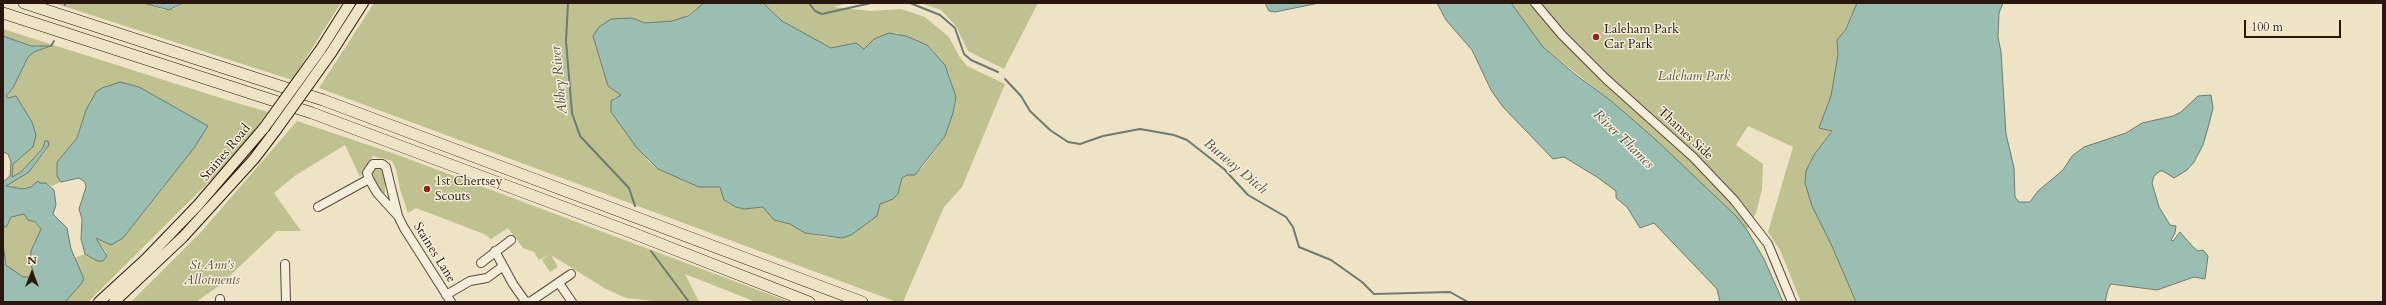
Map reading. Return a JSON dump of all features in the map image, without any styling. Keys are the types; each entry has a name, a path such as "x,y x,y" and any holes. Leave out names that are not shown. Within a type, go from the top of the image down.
{"highway":[{"path":"24,3 323,100 862,302"},
{"path":"3,13 312,112 630,232 809,302"}],"main road":[{"name":"Staines Road","path":"99,302 146,259 198,205 264,128 321,49 350,3"},
{"name":"Staines Road","path":"114,302 129,290 228,189 276,130 331,53 364,3"},
{"path":"121,302 129,290"}],"street":[{"name":"Thames Side","path":"1535,3 1562,35 1607,80 1693,157 1734,200 1768,244 1792,302"},
{"name":"Staines Lane","path":"398,216 377,193 369,178 367,173 373,164 382,164 386,167 398,216 413,245 449,298"},
{"path":"318,207 369,178"},
{"path":"481,263 511,240"},
{"path":"495,252 502,267 525,301 530,302 571,274"},
{"path":"285,264 286,302"},
{"path":"449,298 470,281 487,278 502,267"},
{"path":"559,283 572,302"}],"green space":[{"path":"54,3 143,3 164,10 174,9 183,3 341,3 292,80"},
{"path":"374,3 704,3 684,18 672,21 645,23 632,18 593,36 608,86 621,95 614,98 648,161 658,169 699,187 720,187 727,202 736,207 744,209 763,207 776,221 790,224 803,232 824,237 842,238 868,223 880,204 893,199 900,189 902,178 907,175 913,175 923,167 945,136 956,102 954,91 949,74 897,33 874,39 864,49 858,44 831,48 782,21 763,3 850,3 833,7 871,11 901,9 925,17 949,37 959,56 967,66 1005,84 962,187 944,207 903,302 897,302 319,88"},
{"path":"921,3 1038,3 1004,69 968,51 956,26 941,10"},
{"name":"Laleham Park","path":"1511,3 1857,3 1846,29 1837,40 1838,53 1831,96 1819,128 1832,130 1814,155 1831,244 1856,302 1801,302 1780,250 1768,232 1793,147 1748,126 1736,145 1763,164 1762,189 1756,213 1747,230 1655,139 1610,100 1543,47 1523,22"},
{"path":"3,29 268,112 233,158 88,302 65,302 83,280 74,258 85,254 88,257 107,253 96,238 109,244 132,227 194,148 162,101 139,87 102,88 96,93 86,110 77,138 57,162 61,182 52,186 46,183 23,189 7,188 6,186 12,181 29,172 47,149 45,142 43,148 21,172 12,177 13,164 35,129 16,96 8,98 6,96 13,88 27,57 34,52 50,47 31,46 3,36"},
{"name":"St Ann's Allotments","path":"297,121 398,155 790,302 756,302 685,274 699,302 662,302 626,298 606,289 551,255 558,267 550,272 542,260 549,255 539,260 534,252 523,248 508,228 491,239 484,234 416,208 408,213 400,189 396,169 392,161 373,156 360,177 345,145 296,175 274,193 301,231 277,231 220,285 196,302 131,302 201,232"},
{"path":"379,166 385,171 385,193 382,194 372,174 375,168"},
{"path":"24,214 28,220 34,222 41,229 31,251 30,263 34,273 32,277 23,277 11,270 4,260 3,228 8,226 11,217"}],"water":[{"path":"143,3 183,3 169,10"},
{"path":"704,3 763,3 782,21 831,48 856,43 864,49 874,39 889,33 906,36 927,45 945,65 956,97 953,113 945,136 915,175 907,175 902,178 898,194 893,199 880,204 877,216 851,235 842,238 805,233 790,224 774,220 763,207 744,209 736,207 724,200 720,187 699,187 658,169 637,148 611,112 611,101 621,95 608,86 593,36 599,27 611,19 632,18 645,23 672,21 688,16"},
{"path":"1265,3 1319,3 1275,12 1269,11"},
{"name":"River Thames","path":"1437,3 1511,3 1543,47 1576,75 1610,100 1655,139 1736,216 1747,230 1764,259 1783,302 1720,302 1717,289 1654,223 1640,228 1627,207 1616,198 1616,191 1597,177 1564,157 1553,159 1503,107 1491,90 1472,50 1446,20"},
{"path":"1857,3 2003,3 1999,13 1998,37 2001,52 2006,134 2014,168 2015,197 2019,202 2030,202 2038,191 2063,170 2072,156 2084,147 2126,133 2142,123 2173,116 2181,112 2198,96 2211,95 2213,108 2209,124 2203,145 2194,162 2187,170 2174,178 2163,171 2160,171 2154,176 2152,183 2159,207 2170,225 2176,226 2175,233 2171,240 2173,241 2180,232 2193,247 2198,251 2203,250 2208,256 2205,279 2194,277 2157,290 2111,284 2108,289 2105,302 1856,302 1831,244 1812,206 1805,183 1806,171 1814,155 1832,131 1819,128 1831,96 1838,54 1837,40 1846,29"},
{"path":"3,36 31,46 51,46 34,52 28,57 13,88 6,96 8,98 16,96 32,122 36,135 33,147 13,164 12,177 21,172 43,148 45,141 48,141 49,145 29,172 6,186 23,189 31,187 38,181 40,183 46,183 54,190 56,205 53,214 67,228 71,249 84,279 65,302 3,302 3,244 6,265 23,277 31,277 34,273 30,263 31,251 41,229 35,222 28,220 24,214 11,217 7,226 3,228 3,182 10,176 11,162 8,154 3,152"},
{"path":"120,82 139,87 208,126 194,148 123,238 111,245 96,238 107,256 103,261 97,261 85,254 81,239 82,219 79,209 86,187 85,182 79,178 61,182 57,176 57,162 77,138 86,110 96,92 102,88"}],"waterway":[{"name":"Abbey River","path":"568,3 566,41 572,113 580,136 629,188 635,206"},
{"name":"Burway Ditch","path":"809,3 815,11 822,14 871,3"},
{"name":"Burway Ditch","path":"910,3 940,15 955,28 964,54 971,60 998,72"},
{"path":"51,46 54,41"},
{"name":"Burway Ditch","path":"1005,79 1021,96 1030,111 1050,130 1068,142 1080,144 1103,136 1140,129 1174,135 1187,140 1224,169 1248,195 1286,217 1293,227 1299,247 1331,260 1362,282 1374,294 1450,292 1468,302"},
{"name":"Abbey River","path":"651,251 689,302"}],"place":[{"name":"Laleham Park Car Park","path":"1596,37"},
{"name":"1st Chertsey Scouts","path":"427,189"}]}
